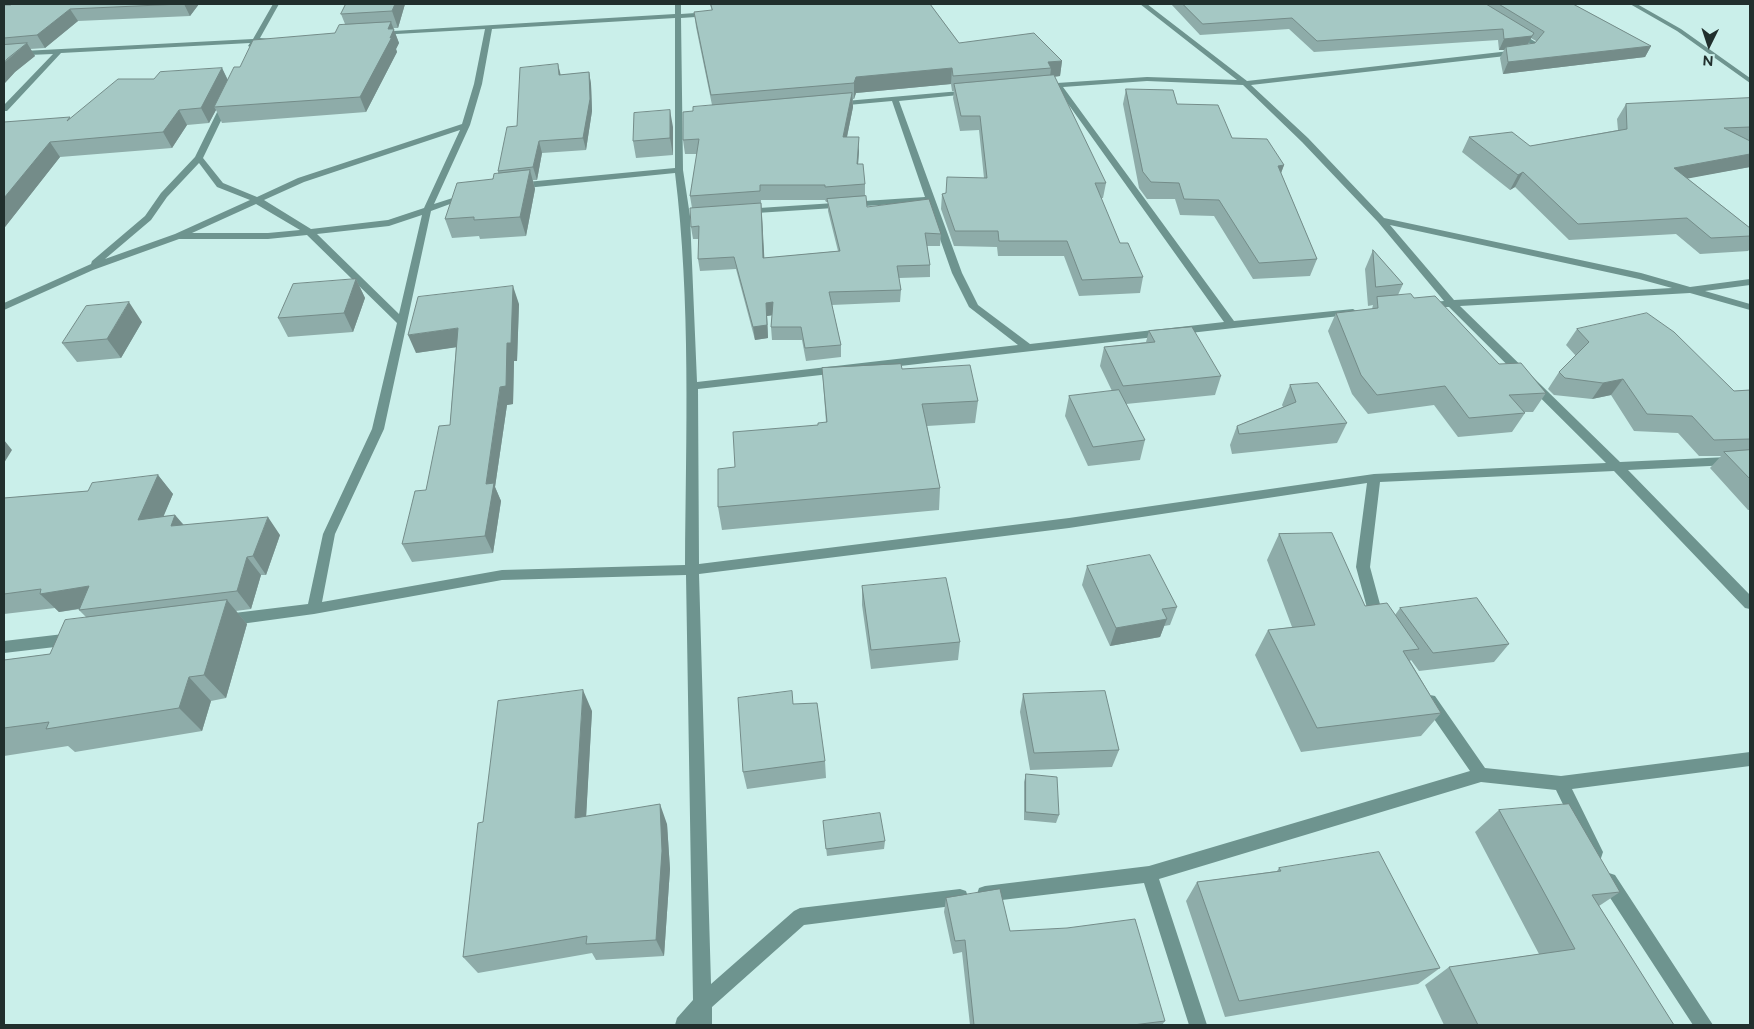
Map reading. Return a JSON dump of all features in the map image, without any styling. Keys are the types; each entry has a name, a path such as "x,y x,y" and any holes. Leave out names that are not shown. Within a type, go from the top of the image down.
{"street":[{"path":"246,58 276,4"},
{"path":"1143,4 1245,84 1305,140 1381,220 1450,302 1618,468 1750,604"},
{"path":"1633,4 1679,30 1750,81"},
{"path":"372,34 488,27 679,10 717,13"},
{"path":"679,10 682,117 679,170 689,215 692,386 692,570 704,1003 703,1025"},
{"path":"314,609 329,534 378,429 427,211 466,125 478,84 488,27"},
{"path":"1029,87 1147,80 1245,84 1529,51 1535,44 1511,29"},
{"path":"4,54 274,39"},
{"path":"4,109 59,51"},
{"path":"1058,85 1231,324"},
{"path":"826,105 981,91"},
{"path":"90,268 148,218 164,195 199,158 229,95"},
{"path":"895,98 957,273 974,307 1026,347"},
{"path":"4,307 90,268 178,236 300,180 466,125"},
{"path":"199,158 220,185 255,200 309,231 401,322"},
{"path":"510,187 679,170"},
{"path":"178,236 268,236 389,222 474,194"},
{"path":"734,212 931,199"},
{"path":"1381,220 1641,276 1750,307"},
{"path":"1412,306 1450,302 1690,290 1750,282"},
{"path":"692,386 1231,324 1364,311"},
{"path":"217,621 314,609 502,575 692,570 1069,522 1374,478 1618,468 1750,460"},
{"path":"1374,478 1363,567 1380,628"},
{"path":"4,647 81,637"},
{"path":"1425,694 1481,775"},
{"path":"684,1025 704,1003 800,917 1149,874 1481,775 1562,783 1750,759"},
{"path":"1562,783 1611,885 1704,1025"},
{"path":"1149,874 1198,1025"}],"building":[{"path":"181,4 70,9 37,35 4,38 4,5"},
{"path":"346,4 395,4 392,11 341,14"},
{"path":"711,4 930,4 959,43 1034,33 1062,61 1048,62 1051,68 953,76 952,68 856,77 854,83 711,95 694,12 712,10"},
{"path":"1183,4 1486,4 1534,33 1532,36 1504,39 1503,29 1317,41 1292,18 1203,24"},
{"path":"1499,4 1573,4 1651,46 1508,62 1506,47 1535,43 1544,32"},
{"path":"391,22 388,29 394,29 390,38 392,37 360,97 214,107 234,67 240,67 253,40 335,33 339,25"},
{"path":"27,43 7,59 4,63 4,45"},
{"path":"558,64 559,75 589,72 590,99 583,138 539,141 533,167 498,171 507,127 517,126 520,68"},
{"path":"222,68 201,108 179,110 163,132 50,142 4,198 4,122 70,117 67,121 118,79 154,79 160,72"},
{"path":"1054,75 1106,183 1095,183 1120,243 1128,243 1143,277 1082,280 1067,241 999,241 998,231 955,231 942,194 946,193 947,177 987,178 980,116 961,116 954,84"},
{"path":"1126,89 1173,90 1177,104 1218,105 1232,138 1267,139 1284,165 1278,166 1317,259 1259,263 1219,200 1184,199 1179,183 1151,182 1143,172"},
{"path":"852,93 843,137 859,137 857,164 863,164 865,184 825,187 825,185 760,185 760,191 690,196 699,139 683,140 683,112 693,111 693,107"},
{"path":"1750,98 1750,127 1724,128 1750,141 1750,154 1674,168 1750,228 1750,236 1711,238 1687,218 1578,224 1523,172 1518,175 1469,137 1512,132 1530,146 1627,129 1626,104"},
{"path":"670,110 670,138 633,141 634,113"},
{"path":"530,170 520,217 474,220 474,217 445,219 457,183 493,179 494,174"},
{"path":"866,196 867,207 929,199 941,234 925,233 930,265 897,266 901,290 829,292 841,345 805,348 801,327 771,327 773,302 766,303 767,325 753,327 734,257 698,259 699,226 691,227 690,208 761,203 763,258 840,251 827,199"},
{"path":"1373,250 1403,284 1376,287"},
{"path":"356,279 344,313 278,318 293,284"},
{"path":"513,286 511,343 507,343 506,386 500,387 486,484 494,483 485,536 402,544 415,491 426,490 439,426 450,425 458,328 408,335 418,297"},
{"path":"1411,294 1414,298 1435,296 1499,364 1521,363 1546,393 1509,395 1525,413 1469,418 1445,386 1377,395 1361,375 1336,313 1378,308 1377,297"},
{"path":"129,302 107,339 62,343 86,306"},
{"path":"1647,313 1674,332 1734,391 1750,390 1750,439 1714,440 1692,416 1647,414 1623,379 1603,383 1565,378 1559,372 1589,342 1577,329"},
{"path":"1192,327 1221,376 1123,386 1104,347 1155,342 1149,331"},
{"path":"901,364 902,369 970,365 978,401 922,404 940,488 718,507 718,469 735,467 733,432 818,425 818,423 827,422 822,368"},
{"path":"1318,383 1347,423 1239,434 1237,426 1296,402 1290,385"},
{"path":"1119,390 1145,440 1093,447 1069,396"},
{"path":"1750,450 1750,479 1724,452"},
{"path":"158,475 138,520 175,515 171,526 268,517 253,556 247,557 237,591 79,610 89,586 40,594 41,589 4,594 4,498 88,491 92,483"},
{"path":"1332,533 1365,606 1387,603 1419,649 1403,651 1441,713 1317,728 1268,630 1315,625 1279,534"},
{"path":"1150,555 1177,607 1162,609 1167,619 1116,628 1087,566"},
{"path":"946,578 960,642 871,650 862,586"},
{"path":"1477,598 1509,644 1433,653 1400,608"},
{"path":"227,600 204,675 189,677 179,708 46,729 49,722 4,728 4,660 50,654 65,620"},
{"path":"583,690 575,818 660,804 662,851 656,940 586,944 587,936 463,957 478,823 483,822 498,701"},
{"path":"792,691 793,704 817,703 825,761 743,772 738,698"},
{"path":"1105,691 1119,750 1034,753 1023,694"},
{"path":"1026,774 1057,777 1059,815 1026,812"},
{"path":"1569,804 1620,892 1592,895 1674,1025 1478,1025 1449,967 1575,949 1499,810"},
{"path":"880,813 885,841 826,849 823,821"},
{"path":"1379,852 1440,968 1239,1001 1197,882 1281,871 1279,868"},
{"path":"1000,889 1010,931 1067,928 1135,919 1165,1021 1133,1025 974,1025 965,940 955,941 946,898"}]}
